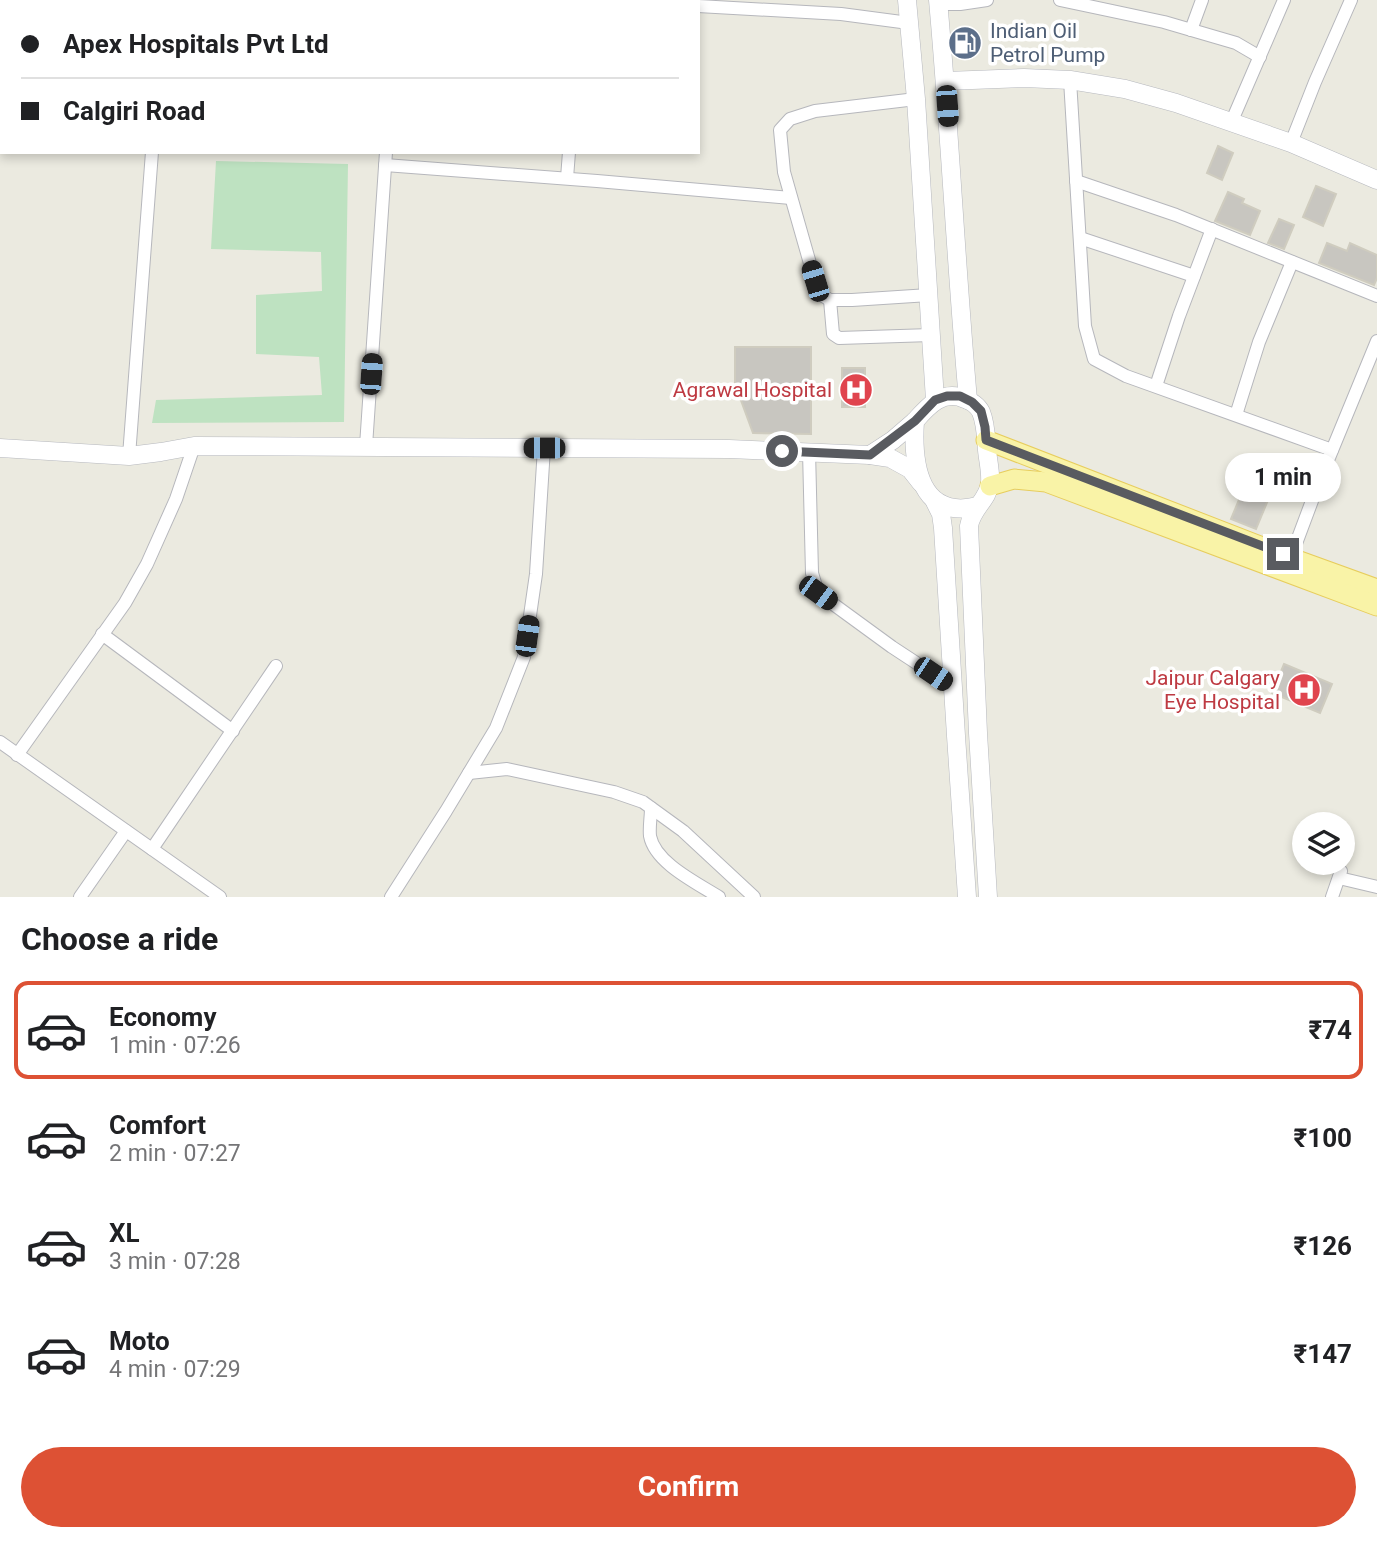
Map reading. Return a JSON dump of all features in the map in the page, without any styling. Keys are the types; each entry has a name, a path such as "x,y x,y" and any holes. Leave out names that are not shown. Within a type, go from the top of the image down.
{"main road":[{"path":"907,0 935,400"},
{"path":"938,2 968,400"},
{"path":"946,81 1024,78 1070,80 1125,89 1176,103 1291,143 1377,180"},
{"path":"870,455 915,421 935,400 960,396 981,411 990,485 986,496 971,517 969,526 988,897"},
{"path":"915,421 921,483"},
{"path":"986,440 1288,565 1377,606"},
{"path":"0,448 129,456 194,446 729,449 890,458 910,469 941,514 967,897"},
{"path":"990,485 1014,479 1046,482 1288,565 1377,589"},
{"path":"935,502 951,509 964,510 978,506"}],"street":[{"path":"938,2 960,4 987,0"},
{"path":"1060,0 1164,22 1236,43 1261,57"},
{"path":"1191,30 1202,0"},
{"path":"1231,123 1284,0"},
{"path":"1291,143 1351,0"},
{"path":"700,6 776,5 909,23"},
{"path":"1070,80 1085,326 1094,359 1126,376 1332,450"},
{"path":"916,99 815,111 790,119 780,130 784,172 815,281 823,296 830,300 852,300 929,295"},
{"path":"129,456 152,154"},
{"path":"567,178 569,154"},
{"path":"366,446 385,159 791,198"},
{"path":"1076,181 1176,215 1377,296"},
{"path":"1156,386 1212,229"},
{"path":"1080,238 1194,276"},
{"path":"1236,415 1259,342 1292,262"},
{"path":"830,300 833,334 839,338 931,335"},
{"path":"1288,565 1377,341"},
{"path":"17,755 125,603 147,564 176,499 194,446"},
{"path":"391,897 496,728 524,657 536,574 544,448"},
{"path":"809,452 812,573 818,593 953,687"},
{"path":"102,634 233,731"},
{"path":"152,849 276,666"},
{"path":"0,742 220,897"},
{"path":"469,773 507,769 614,792 643,802 683,831 754,897"},
{"path":"651,808 650,836 655,851 678,871 719,897"},
{"path":"80,897 126,831"},
{"path":"1332,897 1340,874 1377,887"}],"green space":[{"path":"216,161 348,164 344,422 152,423 156,400 322,395 319,357 256,354 256,295 322,291 321,252 211,249"}],"building":[{"path":"1218,146 1233,153 1222,180 1207,173"},
{"path":"1316,186 1336,194 1323,226 1303,217"},
{"path":"1228,192 1244,199 1242,203 1260,211 1250,235 1215,221"},
{"path":"1279,219 1294,225 1284,249 1268,243"},
{"path":"1327,243 1347,251 1350,243 1377,255 1377,278 1374,285 1319,263"},
{"path":"735,347 811,347 811,434 753,433 735,384"},
{"path":"842,368 865,368 865,407 842,407"},
{"path":"1243,490 1268,500 1256,529 1231,519"},
{"path":"1284,664 1332,684 1320,713 1272,693"}],"place":[{"name":"Indian Oil Petrol Pump","path":"965,43"},
{"name":"Agrawal Hospital","path":"856,390"},
{"name":"Jaipur Calgary Eye Hospital","path":"1304,690"}],"route":[{"path":"782,451 870,455 893,440 935,400 960,396 981,411 986,440 1283,554"}]}
